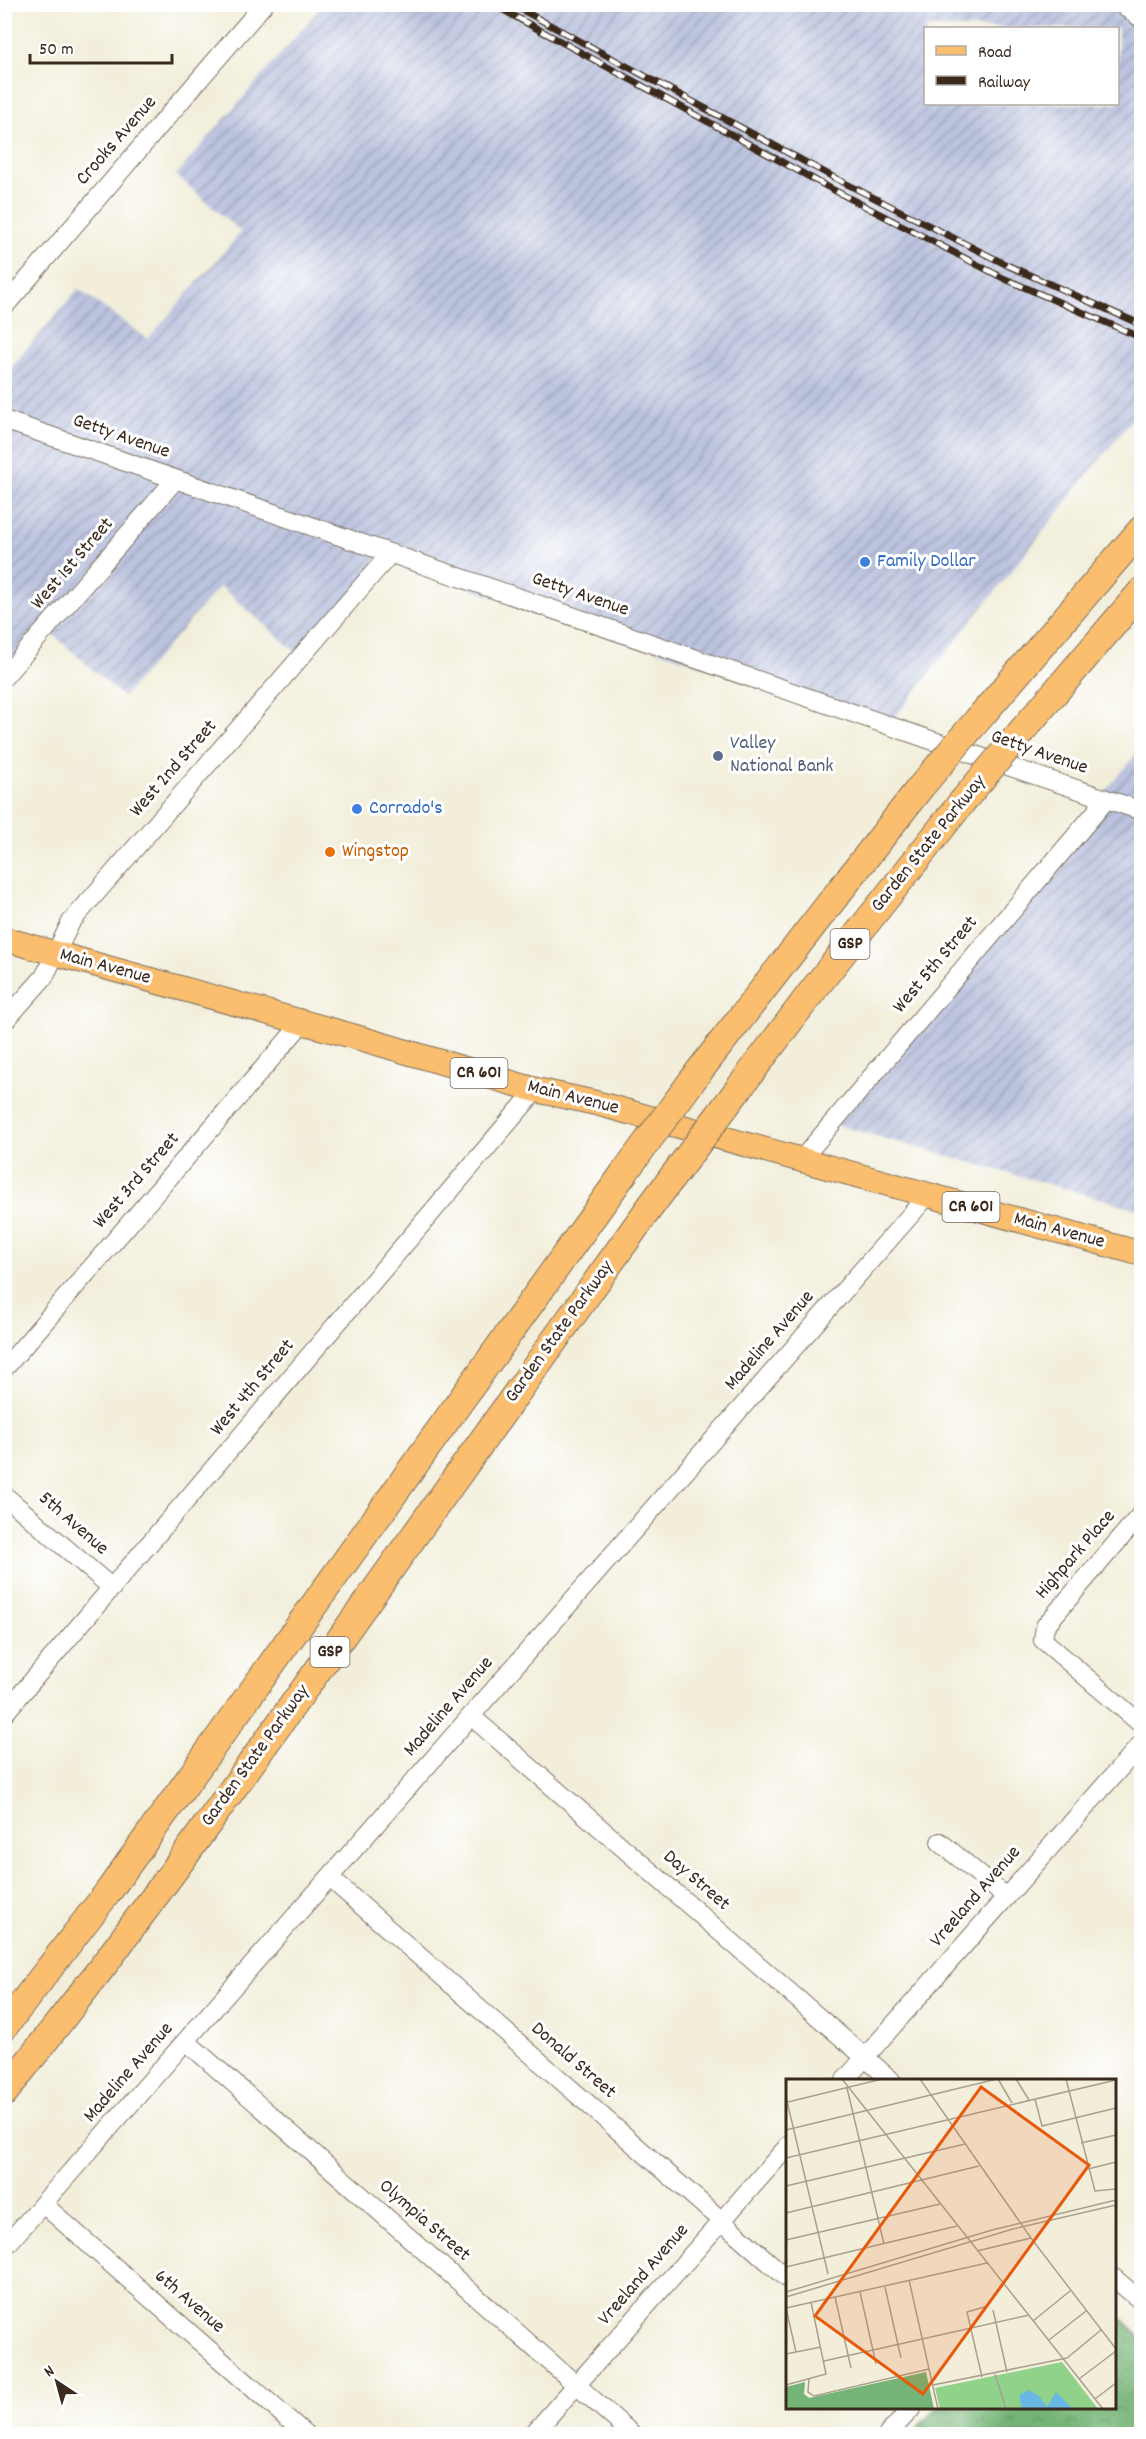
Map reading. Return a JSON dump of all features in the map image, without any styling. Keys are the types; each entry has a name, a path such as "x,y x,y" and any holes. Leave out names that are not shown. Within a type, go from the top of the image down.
{"highway":[{"name":"Garden State Parkway","path":"4,2027 108,1892 697,1074 919,789 1142,529"},
{"name":"Garden State Parkway","path":"4,2093 103,1966 186,1854 650,1207 814,989 962,802 1142,591"}],"main road":[{"name":"Main Avenue","path":"4,939 536,1090 596,1103 1142,1254"}],"street":[{"name":"Crooks Avenue","path":"4,307 264,4"},
{"path":"1121,4 1142,19"},
{"name":"Getty Avenue","path":"4,420 1142,811"},
{"name":"West 1st Street","path":"4,677 175,480"},
{"name":"West 2nd Street","path":"4,1022 44,977 71,922 390,554"},
{"name":"West 5th Street","path":"801,1160 1106,800"},
{"name":"West 3rd Street","path":"4,1369 303,1022"},
{"name":"West 4th Street","path":"4,1714 536,1090"},
{"name":"Madeline Avenue","path":"4,2248 928,1195"},
{"name":"5th Avenue","path":"4,1495 112,1588"},
{"name":"Highpark Place","path":"1142,1513 1045,1626 1043,1640 1142,1725"},
{"name":"Day Street","path":"471,1716 890,2079"},
{"name":"Vreeland Avenue","path":"846,2079 1142,1743"},
{"path":"940,1842 1006,1897"},
{"name":"Donald Street","path":"330,1878 786,2276"},
{"name":"Olympia Street","path":"187,2042 632,2434"},
{"name":"Vreeland Avenue","path":"534,2434 786,2148"},
{"name":"6th Avenue","path":"43,2204 305,2434"},
{"path":"1116,2280 1142,2302"},
{"path":"888,2434 911,2409"}],"shaded area":[{"path":"942,4 950,11 956,4 1134,4 1141,10 1141,408 888,726 387,562 305,660 220,586 123,697 45,627 5,674 5,375 78,289 148,339 241,232 176,175 323,5"},
{"path":"1141,748 1141,1210 833,1124"}],"green space":[{"path":"1116,2313 1139,2335 1141,2341 1141,2434 912,2434 935,2409 1116,2409"}],"railway":[{"path":"492,4 826,186 1003,278 1142,338"},
{"path":"511,4 833,177 1009,266 1142,325"}],"place":[{"name":"Family Dollar","path":"865,562"},
{"name":"Valley National Bank","path":"718,756"},
{"name":"Corrado's","path":"357,809"},
{"name":"Wingstop","path":"330,852"}]}
